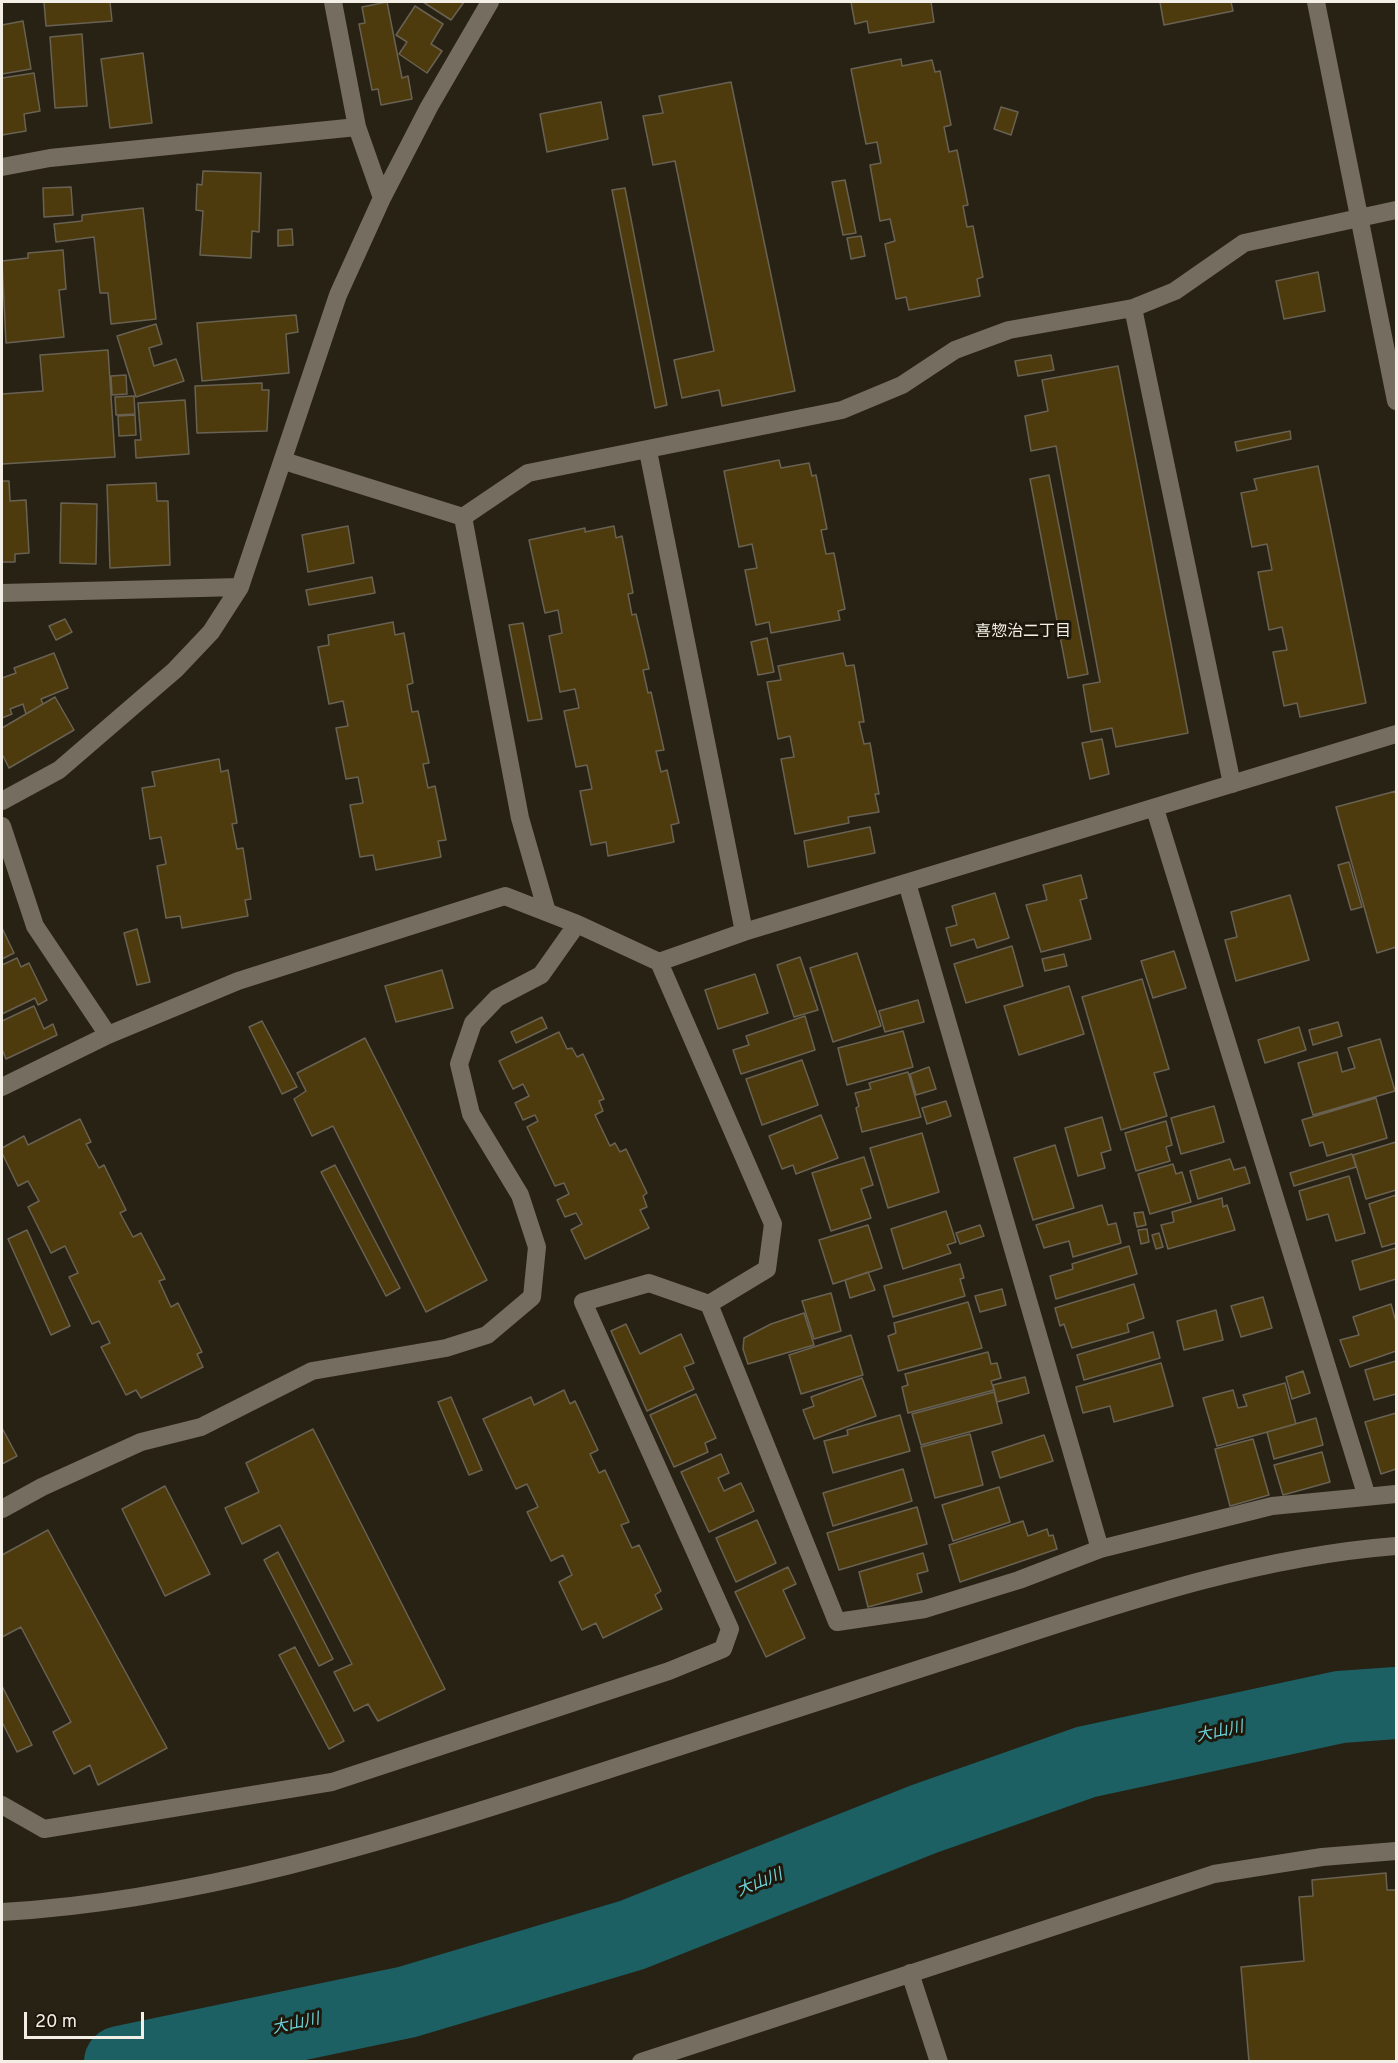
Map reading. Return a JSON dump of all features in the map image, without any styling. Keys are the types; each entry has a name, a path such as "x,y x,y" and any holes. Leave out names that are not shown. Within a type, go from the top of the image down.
{"street":[{"path":"333,2 357,127 382,198"},
{"path":"2,801 59,770 175,670 211,632 240,587 338,295 382,198 429,107 490,2"},
{"path":"1316,2 1396,401"},
{"path":"2,167 50,158 357,127"},
{"path":"463,517 528,473 648,451 842,410 902,385 955,350 1009,330 1133,308 1175,291 1244,243 1396,210"},
{"path":"1133,308 1232,784"},
{"path":"648,451 744,932"},
{"path":"284,460 463,517"},
{"path":"463,517 520,818 547,912"},
{"path":"2,593 240,587"},
{"path":"659,962 744,932 1396,734"},
{"path":"1155,809 1367,1497"},
{"path":"2,826 35,926 108,1035"},
{"path":"906,884 1100,1549"},
{"path":"2,1088 108,1035 238,981 505,896 577,924 659,962 773,1224 767,1269 709,1304"},
{"path":"2,1509 42,1487 141,1442 201,1427 312,1371 446,1348 487,1335 532,1297 537,1247 520,1195 471,1114 459,1064 472,1023 496,998 541,975 577,924"},
{"path":"2,1805 44,1829 332,1782 669,1671 723,1649 730,1629 583,1302 649,1283 709,1304 837,1622 925,1609 1019,1580 1100,1549 1272,1506 1396,1494"},
{"path":"2,1912 49,1909 169,1891 328,1856 501,1804 1193,1581 1327,1554 1396,1546"},
{"path":"641,2061 1214,1874 1322,1857 1396,1851"},
{"path":"910,1973 939,2061"}],"building":[{"path":"44,2 110,2 112,21 46,26"},
{"path":"387,2 402,78 408,76 412,99 381,105 378,89 372,90 359,24 365,23 362,7"},
{"path":"423,2 464,2 451,20"},
{"path":"851,2 931,2 934,22 869,33 867,21 855,24"},
{"path":"1160,2 1231,2 1233,11 1164,25"},
{"path":"415,6 443,24 431,44 442,51 427,73 399,54 407,42 396,35"},
{"path":"23,21 31,69 2,74 2,25"},
{"path":"82,34 87,106 55,108 50,37"},
{"path":"143,53 152,123 110,128 101,59"},
{"path":"901,59 902,66 932,60 935,72 940,71 951,125 944,127 949,152 957,150 968,205 963,206 967,227 973,226 983,277 977,279 980,296 909,310 906,297 896,299 885,244 895,241 890,219 880,221 870,165 881,163 877,142 866,144 851,69"},
{"path":"34,73 40,111 24,114 26,131 2,135 2,78"},
{"path":"731,82 795,391 722,406 719,390 682,398 674,360 714,351 675,161 653,165 643,116 663,113 659,96"},
{"path":"601,102 608,139 547,152 540,114"},
{"path":"1001,107 1018,112 1011,135 994,129"},
{"path":"203,171 261,173 259,232 252,231 251,258 200,255 203,211 196,210 197,184 202,185"},
{"path":"845,180 856,233 843,235 832,182"},
{"path":"71,187 73,215 44,217 43,188"},
{"path":"625,188 667,405 655,408 612,190"},
{"path":"143,208 156,319 111,324 108,293 100,293 94,237 56,242 54,224 82,221 82,215"},
{"path":"292,229 293,245 278,246 278,230"},
{"path":"861,236 865,256 851,259 847,238"},
{"path":"63,250 66,289 59,290 64,337 6,343 2,261 28,258 28,253"},
{"path":"1318,272 1325,311 1284,319 1276,281"},
{"path":"296,315 298,332 286,334 289,373 202,381 197,323"},
{"path":"156,324 162,344 149,348 154,366 176,359 184,381 136,397 117,336"},
{"path":"108,350 115,457 2,464 2,394 43,391 40,355"},
{"path":"1051,355 1054,370 1018,376 1015,361"},
{"path":"1118,366 1188,733 1116,747 1112,728 1091,732 1083,685 1100,682 1056,446 1031,451 1025,416 1048,411 1042,380"},
{"path":"126,375 127,394 112,395 111,376"},
{"path":"262,383 262,390 269,390 267,431 197,433 195,386"},
{"path":"134,396 135,414 116,415 115,397"},
{"path":"185,400 189,454 136,458 135,440 141,440 138,403"},
{"path":"135,415 136,435 119,436 118,416"},
{"path":"1290,431 1291,439 1237,451 1235,442"},
{"path":"779,460 781,468 809,463 812,476 816,475 827,529 821,530 826,554 834,553 845,609 838,611 840,620 771,633 769,622 756,625 745,570 757,568 752,544 739,547 724,471"},
{"path":"1318,466 1366,703 1300,717 1297,703 1284,706 1273,652 1287,650 1282,627 1269,630 1258,572 1272,570 1267,544 1252,547 1241,493 1257,490 1254,479"},
{"path":"1049,475 1088,674 1068,678 1030,479"},
{"path":"2,481 9,481 10,501 26,500 29,553 15,554 15,562 2,562"},
{"path":"156,483 157,501 168,501 170,565 110,568 107,485"},
{"path":"61,503 97,504 96,564 60,563"},
{"path":"348,526 354,563 308,572 302,535"},
{"path":"614,526 616,538 622,536 633,593 628,594 632,615 636,614 649,669 643,670 648,693 651,692 664,750 656,751 661,772 667,770 679,823 671,825 674,842 608,856 606,842 591,845 580,791 592,789 587,765 576,767 564,711 579,708 575,689 560,692 549,636 562,633 558,610 545,613 529,540 585,528 585,532"},
{"path":"372,577 375,593 309,605 306,590"},
{"path":"65,619 72,632 56,640 49,626"},
{"path":"393,622 395,635 404,633 413,683 407,685 412,712 418,711 429,763 423,764 428,788 435,786 446,840 438,841 441,857 376,870 373,855 360,857 350,805 363,803 358,777 346,779 336,728 348,726 343,701 329,704 318,647 329,645 328,635"},
{"path":"523,623 542,719 528,721 509,625"},
{"path":"767,638 774,672 758,675 751,642"},
{"path":"54,653 68,688 41,699 43,704 26,714 23,704 10,709 12,714 2,718 2,678 16,673 14,668"},
{"path":"843,653 846,666 854,665 864,722 859,722 864,744 870,743 879,794 875,794 879,812 848,817 849,823 795,834 781,759 794,757 790,736 778,739 767,682 781,680 778,666"},
{"path":"55,697 74,730 9,768 2,754 2,728"},
{"path":"1102,739 1109,774 1090,779 1082,743"},
{"path":"219,759 221,772 228,770 237,823 232,824 237,849 243,848 251,899 245,900 248,916 182,928 180,916 166,918 157,866 166,864 161,837 150,839 142,788 155,786 152,772"},
{"path":"1396,791 1396,947 1377,953 1336,807"},
{"path":"870,827 875,853 808,867 804,841"},
{"path":"1349,862 1362,907 1351,910 1338,865"},
{"path":"1081,875 1087,898 1080,900 1091,939 1041,952 1026,905 1047,900 1043,885"},
{"path":"995,893 1009,938 977,948 974,939 951,946 946,928 957,925 952,906"},
{"path":"1290,895 1309,960 1236,981 1225,940 1237,937 1231,912"},
{"path":"2,928 14,953 2,959"},
{"path":"137,929 150,982 137,985 124,933"},
{"path":"1012,946 1023,986 966,1003 954,964"},
{"path":"1174,951 1186,988 1153,998 1141,961"},
{"path":"857,953 881,1026 833,1042 810,968"},
{"path":"1064,954 1067,966 1045,971 1042,959"},
{"path":"800,957 818,1010 794,1017 777,965"},
{"path":"17,958 21,967 29,963 47,1000 38,1005 35,998 2,1014 2,965"},
{"path":"442,970 453,1008 396,1022 385,986"},
{"path":"755,974 768,1013 718,1029 705,990"},
{"path":"1142,979 1169,1069 1154,1073 1167,1116 1121,1130 1082,997"},
{"path":"1069,986 1084,1034 1019,1055 1004,1006"},
{"path":"918,1000 924,1022 885,1032 879,1011"},
{"path":"34,1006 44,1029 53,1024 57,1035 6,1059 2,1049 2,1021"},
{"path":"805,1016 815,1050 741,1074 733,1050 749,1045 746,1036"},
{"path":"542,1017 547,1028 516,1043 511,1032"},
{"path":"262,1021 297,1087 282,1094 249,1027"},
{"path":"1338,1022 1342,1036 1313,1045 1309,1030"},
{"path":"1299,1027 1306,1050 1265,1063 1258,1040"},
{"path":"903,1031 913,1067 847,1085 838,1048"},
{"path":"559,1032 567,1049 572,1048 577,1057 583,1054 604,1099 599,1101 603,1111 595,1115 610,1146 615,1143 620,1152 626,1149 647,1193 643,1196 647,1207 640,1210 649,1228 585,1259 571,1230 582,1224 576,1213 565,1217 557,1200 569,1194 564,1183 555,1186 527,1127 538,1121 535,1115 523,1120 515,1103 529,1096 523,1084 513,1089 499,1061"},
{"path":"365,1038 487,1280 426,1312 333,1126 312,1136 294,1099 306,1091 297,1073"},
{"path":"1380,1039 1395,1091 1313,1115 1298,1063 1337,1052 1342,1072 1355,1068 1348,1048"},
{"path":"802,1060 818,1105 762,1125 746,1079"},
{"path":"929,1067 936,1089 916,1095 910,1074"},
{"path":"908,1072 921,1117 862,1132 855,1093 871,1089 869,1083"},
{"path":"1376,1098 1387,1138 1327,1156 1323,1142 1310,1146 1302,1120"},
{"path":"946,1101 951,1116 927,1124 922,1108"},
{"path":"1214,1106 1224,1142 1181,1154 1171,1118"},
{"path":"821,1115 838,1158 796,1174 793,1165 782,1169 769,1136"},
{"path":"1102,1117 1111,1150 1101,1153 1105,1168 1078,1176 1065,1128"},
{"path":"80,1119 91,1142 86,1144 99,1168 104,1165 126,1210 120,1213 133,1237 141,1233 165,1279 159,1281 171,1307 178,1303 202,1352 197,1354 203,1367 141,1398 136,1390 126,1395 101,1347 110,1343 99,1321 92,1324 69,1277 78,1273 65,1246 51,1253 28,1207 39,1201 28,1181 18,1186 2,1153 2,1148 24,1136 28,1145"},
{"path":"1166,1121 1172,1145 1166,1147 1170,1161 1136,1171 1125,1133"},
{"path":"922,1133 939,1192 888,1208 870,1148"},
{"path":"1396,1142 1396,1190 1366,1199 1353,1155"},
{"path":"1055,1145 1074,1208 1033,1220 1014,1158"},
{"path":"1352,1154 1356,1167 1294,1186 1290,1173"},
{"path":"864,1157 873,1185 861,1189 871,1218 831,1231 812,1173"},
{"path":"1230,1159 1234,1170 1245,1167 1250,1183 1198,1199 1190,1171"},
{"path":"1173,1164 1176,1174 1182,1172 1191,1202 1150,1214 1138,1174"},
{"path":"335,1165 400,1288 386,1296 321,1172"},
{"path":"1349,1176 1365,1233 1336,1241 1328,1214 1307,1220 1299,1191"},
{"path":"1396,1195 1396,1243 1382,1247 1369,1204"},
{"path":"1222,1198 1223,1207 1227,1205 1235,1230 1168,1249 1161,1225 1174,1222 1172,1212"},
{"path":"1102,1205 1108,1225 1116,1223 1121,1243 1073,1257 1069,1241 1044,1248 1036,1225"},
{"path":"946,1211 956,1242 947,1245 951,1253 903,1269 891,1229"},
{"path":"1143,1212 1146,1225 1137,1227 1134,1213"},
{"path":"868,1225 882,1268 833,1284 819,1240"},
{"path":"980,1225 984,1236 960,1244 956,1233"},
{"path":"1147,1229 1149,1242 1141,1244 1138,1230"},
{"path":"27,1230 70,1326 51,1335 8,1239"},
{"path":"1159,1233 1163,1247 1156,1249 1152,1235"},
{"path":"1129,1246 1137,1274 1056,1299 1050,1276 1073,1269 1072,1264"},
{"path":"1396,1248 1396,1279 1360,1290 1352,1261"},
{"path":"960,1264 964,1278 960,1279 965,1296 893,1317 884,1286"},
{"path":"868,1272 875,1290 850,1298 845,1280"},
{"path":"1134,1284 1144,1318 1127,1324 1129,1332 1072,1348 1064,1324 1060,1326 1055,1308"},
{"path":"1002,1289 1006,1305 980,1312 975,1296"},
{"path":"831,1293 841,1331 814,1339 802,1301"},
{"path":"1263,1297 1272,1328 1241,1337 1231,1306"},
{"path":"968,1302 982,1348 898,1371 888,1336 896,1333 894,1323"},
{"path":"1391,1304 1396,1322 1396,1351 1350,1367 1340,1340 1359,1335 1353,1317"},
{"path":"1216,1310 1223,1340 1184,1350 1177,1321"},
{"path":"804,1313 814,1345 748,1364 743,1349 744,1338 771,1324"},
{"path":"626,1324 640,1354 681,1334 694,1363 684,1367 694,1389 647,1411 611,1331"},
{"path":"1153,1332 1160,1358 1084,1380 1077,1355"},
{"path":"851,1335 863,1375 801,1394 789,1355"},
{"path":"988,1352 991,1364 997,1363 1001,1378 991,1381 994,1390 908,1413 902,1387 908,1385 905,1374"},
{"path":"1396,1361 1396,1394 1374,1400 1365,1370"},
{"path":"1161,1363 1173,1406 1114,1422 1110,1406 1083,1413 1076,1387"},
{"path":"1303,1371 1310,1393 1292,1399 1286,1377"},
{"path":"1025,1377 1029,1393 997,1402 993,1385"},
{"path":"862,1378 876,1416 814,1439 803,1410 814,1406 811,1397"},
{"path":"1285,1383 1296,1424 1217,1446 1203,1398 1233,1390 1238,1408 1247,1406 1243,1395"},
{"path":"564,1390 570,1404 575,1401 598,1450 590,1454 599,1473 605,1470 629,1522 621,1525 632,1548 639,1545 661,1591 655,1595 662,1609 603,1638 596,1623 582,1630 559,1582 572,1575 563,1555 551,1561 527,1512 538,1507 527,1484 516,1489 483,1419 531,1397 534,1405"},
{"path":"994,1392 1002,1423 921,1445 912,1414"},
{"path":"696,1394 716,1438 705,1443 708,1452 674,1467 650,1415"},
{"path":"451,1397 482,1470 469,1475 438,1402"},
{"path":"1396,1413 1396,1469 1381,1474 1365,1422"},
{"path":"900,1415 910,1451 833,1473 824,1441 848,1435 847,1430"},
{"path":"1316,1418 1323,1445 1274,1459 1267,1432"},
{"path":"2,1428 17,1456 2,1464"},
{"path":"313,1429 445,1689 378,1721 368,1704 354,1711 334,1672 352,1664 280,1525 242,1544 225,1508 259,1492 246,1463"},
{"path":"970,1434 983,1485 935,1498 921,1447"},
{"path":"1044,1435 1053,1461 1000,1478 992,1452"},
{"path":"1253,1439 1269,1495 1230,1506 1215,1449"},
{"path":"1322,1452 1330,1482 1283,1495 1274,1465"},
{"path":"721,1454 729,1473 718,1478 724,1491 741,1483 754,1511 709,1532 681,1472"},
{"path":"903,1469 912,1501 833,1526 823,1493"},
{"path":"165,1486 210,1574 165,1596 122,1509"},
{"path":"999,1487 1010,1522 953,1541 942,1505"},
{"path":"917,1507 927,1544 839,1570 827,1533"},
{"path":"757,1520 776,1563 736,1582 716,1538"},
{"path":"1023,1521 1028,1536 1047,1529 1049,1536 1053,1535 1057,1549 960,1582 949,1545"},
{"path":"48,1530 167,1748 98,1785 90,1765 74,1774 53,1732 71,1722 21,1627 2,1637 2,1555"},
{"path":"278,1552 333,1659 319,1666 264,1560"},
{"path":"923,1553 928,1571 917,1574 922,1592 868,1607 859,1572"},
{"path":"788,1567 796,1584 783,1590 805,1638 766,1657 735,1592"},
{"path":"295,1647 344,1741 329,1749 279,1655"},
{"path":"2,1686 32,1745 17,1752 2,1722"},
{"path":"1386,1873 1387,1890 1396,1890 1396,2062 1249,2062 1241,1967 1304,1961 1299,1897 1313,1896 1312,1880"}],"waterway":[{"name":"大山川","path":"120,2062 407,2002 632,1935 924,1819 1086,1762 1340,1707 1396,1703"}],"district":[{"name":"喜惣治二丁目","path":"1023,633"}]}
